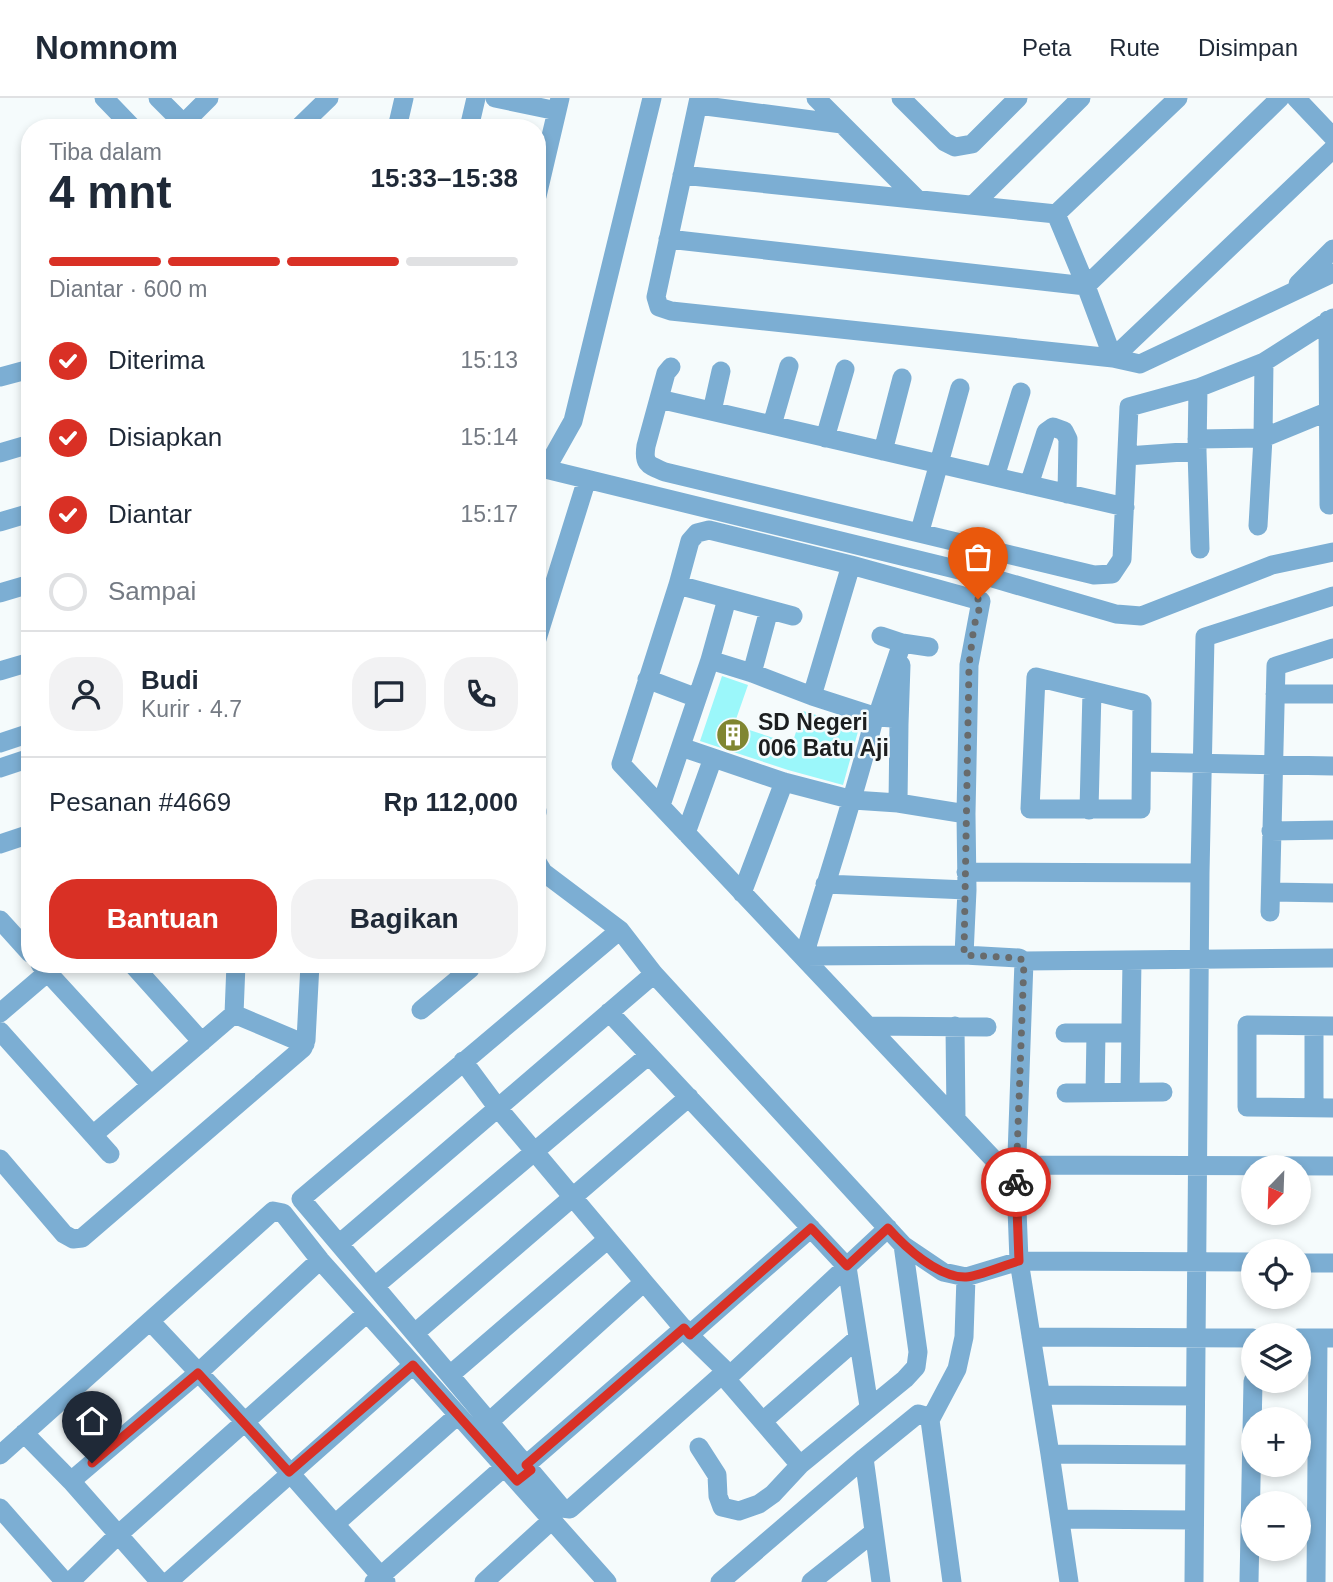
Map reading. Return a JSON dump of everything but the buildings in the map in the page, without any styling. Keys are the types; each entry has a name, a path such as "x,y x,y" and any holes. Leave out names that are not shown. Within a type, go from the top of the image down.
{"street":[{"path":"104,98 124,119"},
{"path":"158,98 176,119"},
{"path":"187,119 209,98"},
{"path":"307,119 329,98"},
{"path":"399,119 404,98"},
{"path":"471,119 476,98"},
{"path":"495,98 558,105 546,157"},
{"path":"546,462 573,421 652,98"},
{"path":"817,98 917,200"},
{"path":"901,98 945,142 955,148 972,145 1007,102"},
{"path":"973,205 1081,98"},
{"path":"682,175 1056,214 1178,98"},
{"path":"1086,286 1280,98"},
{"path":"1296,98 1333,136"},
{"path":"842,124 699,102 656,297 659,307 671,311 1113,358 1140,364 1333,272"},
{"path":"1113,358 1333,149"},
{"path":"1056,214 1113,358"},
{"path":"668,240 1086,286"},
{"path":"1287,295 1333,249"},
{"path":"671,367 666,373 644,457 649,465 664,472 920,531 1094,575 1112,574 1122,559 1129,407 1198,388 1264,362 1331,319"},
{"path":"1329,505 1331,319"},
{"path":"1258,526 1264,362"},
{"path":"772,425 789,366"},
{"path":"825,438 845,369"},
{"path":"0,377 21,371"},
{"path":"712,411 721,371"},
{"path":"883,451 902,378"},
{"path":"920,531 960,388"},
{"path":"1198,388 1200,549"},
{"path":"995,477 1021,392"},
{"path":"659,399 1125,508"},
{"path":"1127,456 1263,438 1330,405"},
{"path":"1029,485 1046,432 1054,427 1064,431 1068,439 1066,494"},
{"path":"0,453 21,447"},
{"path":"546,469 992,578 1116,614 1140,616 1272,565 1333,552"},
{"path":"546,610 587,479"},
{"path":"0,522 21,516"},
{"path":"964,955 969,665 974,626 981,601 709,530 697,533 690,541 621,761 627,771 686,834 957,1118 1017,1174 1197,1166 1333,1166"},
{"path":"812,696 850,565"},
{"path":"678,585 793,616"},
{"path":"0,593 21,587"},
{"path":"1194,1582 1201,762 1205,637 1333,596"},
{"path":"661,805 710,660 727,599"},
{"path":"752,673 769,610"},
{"path":"881,636 902,643 929,647"},
{"path":"898,803 902,643"},
{"path":"804,956 853,800 873,723 902,643"},
{"path":"1333,648 1276,666 1270,902 1333,893"},
{"path":"710,660 877,717 893,718 899,724"},
{"path":"0,671 21,665"},
{"path":"1036,677 1092,691 1142,703 1141,809 1030,809 1036,677"},
{"path":"648,679 697,698"},
{"path":"1088,810 1092,691"},
{"path":"1275,694 1333,694"},
{"path":"0,743 21,736"},
{"path":"681,747 784,782 853,800 898,803 966,814"},
{"path":"686,834 713,758"},
{"path":"0,768 21,761"},
{"path":"1142,762 1333,766"},
{"path":"742,893 784,782"},
{"path":"1271,831 1333,830"},
{"path":"825,884 1200,873"},
{"path":"546,876 620,930 654,974 903,1245 943,1272 966,1277 1019,1261 1241,1262"},
{"path":"0,920 21,943"},
{"path":"597,1579 552,1520 490,1421 301,1199 620,930"},
{"path":"804,956 964,955 1019,958 1024,961 1333,958"},
{"path":"1130,1092 1132,960"},
{"path":"1024,961 1017,1174 1019,1261 1042,1395 1069,1582"},
{"path":"0,1013 41,973"},
{"path":"52,973 151,1085"},
{"path":"140,973 202,1042"},
{"path":"93,1135 234,1014 236,973"},
{"path":"0,1158 64,1234 73,1239 82,1238 303,1048 309,973"},
{"path":"422,1010 465,973"},
{"path":"339,1244 654,974"},
{"path":"609,1012 847,1266 869,1406"},
{"path":"234,1014 304,1044"},
{"path":"1247,1025 1324,1026 1323,1108 1247,1107 1247,1025"},
{"path":"870,1026 986,1027"},
{"path":"955,1026 957,1118"},
{"path":"0,1031 110,1154"},
{"path":"1065,1033 1131,1032"},
{"path":"1095,1093 1096,1033"},
{"path":"375,1286 649,1055"},
{"path":"463,1061 497,1107 800,1465"},
{"path":"1066,1093 1163,1092"},
{"path":"415,1333 689,1097"},
{"path":"0,1455 273,1211 283,1213 320,1260 458,1415 562,1508 570,1509 726,1375 888,1228"},
{"path":"150,1321 245,1422 335,1524 380,1580 521,1472 811,1228"},
{"path":"450,1375 608,1238"},
{"path":"699,1447 717,1475 720,1503 732,1511 747,1509 773,1493 800,1465 916,1367 918,1352 903,1245"},
{"path":"71,1481 198,1373 320,1260"},
{"path":"1311,1263 1333,1263"},
{"path":"952,1582 930,1420 957,1369 964,1337 966,1277"},
{"path":"490,1421 644,1282"},
{"path":"0,1508 67,1582 367,1312"},
{"path":"1031,1337 1241,1338"},
{"path":"763,1421 858,1338"},
{"path":"1316,1338 1316,1582"},
{"path":"168,1582 289,1472 413,1365"},
{"path":"1249,1582 1253,1393"},
{"path":"1042,1395 1195,1396"},
{"path":"335,1524 458,1415"},
{"path":"720,1582 863,1458 918,1415 930,1420"},
{"path":"24,1433 71,1481 160,1582"},
{"path":"1050,1454 1195,1455"},
{"path":"863,1458 881,1582"},
{"path":"1060,1519 1194,1520"},
{"path":"484,1582 552,1520"},
{"path":"811,1582 874,1532"}],"way so far":[{"path":"978,599 981,603 974,626 969,665 964,955 1019,958 1024,961 1016,1182"}],"place":[{"name":"SD Negeri 006 Batu Aji","path":"733,735"}],"route":[{"path":"92,1463 198,1373 289,1472 413,1365 517,1481 531,1470 526,1465 684,1328 690,1335 811,1228 847,1266 888,1228 903,1245 943,1272 966,1277 1019,1261 1016,1182"}]}
